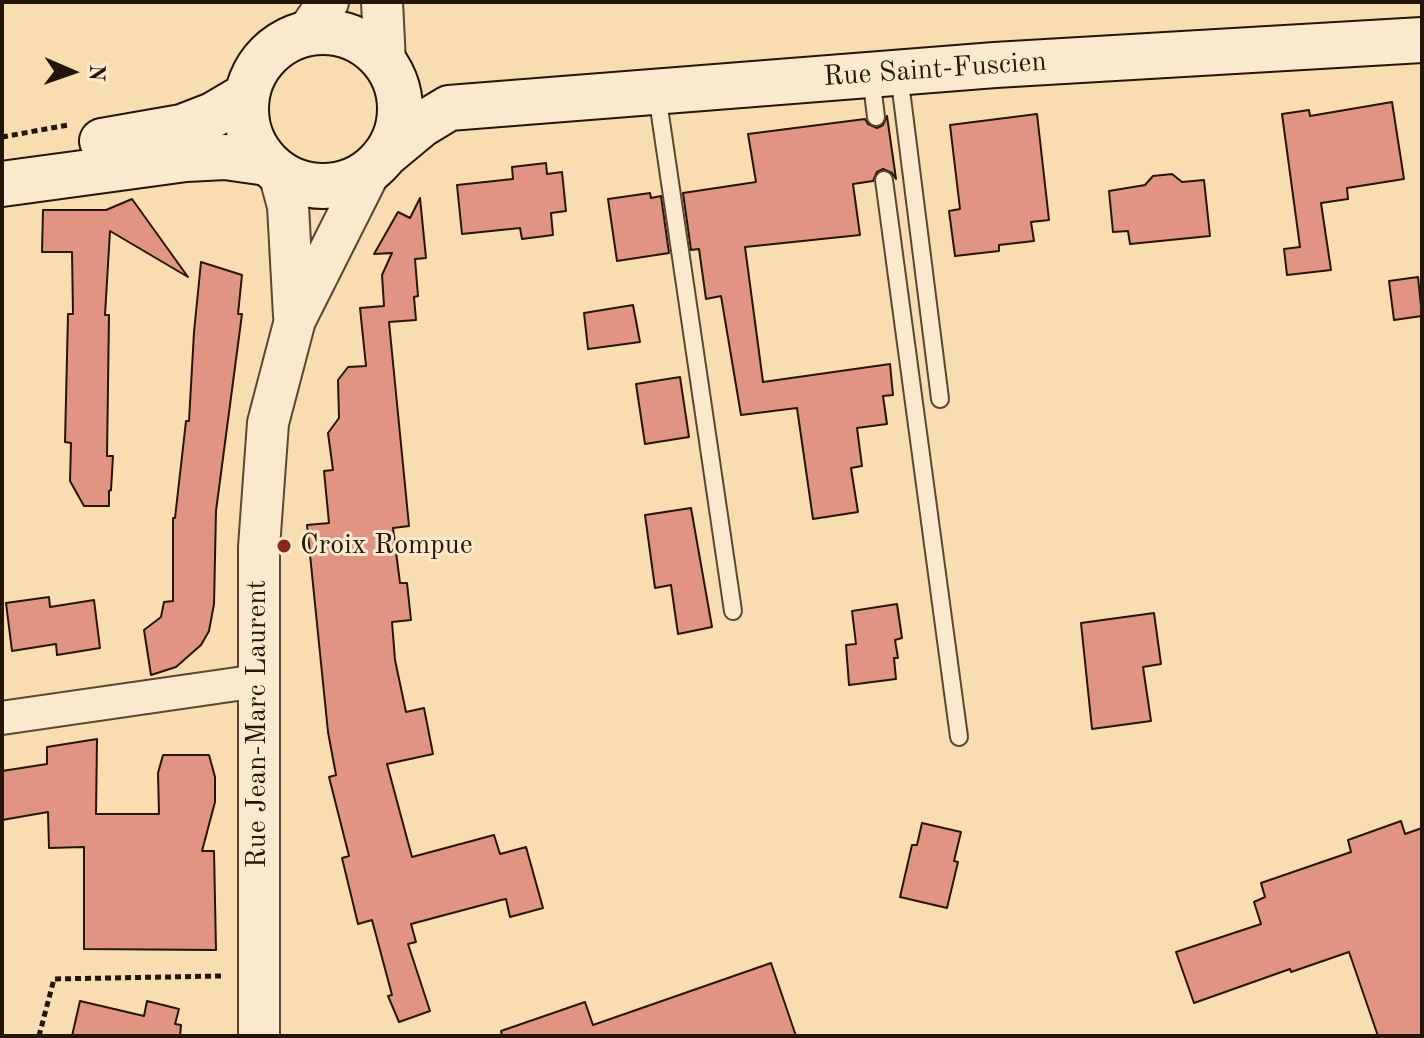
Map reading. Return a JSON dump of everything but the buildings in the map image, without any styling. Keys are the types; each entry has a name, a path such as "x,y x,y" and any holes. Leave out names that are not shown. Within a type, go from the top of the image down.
{"main road":[{"path":"273,168 256,148 249,131 245,113 252,77 274,48 318,17 366,44 389,70 449,108"},
{"name":"Rue Saint-Fuscien","path":"378,162 421,125 449,108 885,73 1422,40"},
{"path":"2,184 186,159 225,157 273,168 309,186 341,185 378,162 394,140 401,108 389,70"},
{"path":"2,159 182,127 213,115 247,95"}],"street":[{"path":"382,2 389,70"},
{"name":"Rue Jean-Marc Laurent","path":"259,1036 259,534 268,423 295,320 378,162"},
{"name":"Rue Jean-Marc Laurent","path":"273,168 288,206 295,320"},
{"path":"2,718 258,681"}],"lane":[{"path":"876,117 885,73"},
{"path":"885,73 940,399"},
{"path":"657,91 733,611"},
{"path":"884,180 959,737"}],"path":[{"path":"39,1036 54,979 258,976"}],"place":[{"name":"Croix Rompue","path":"284,546"}]}
